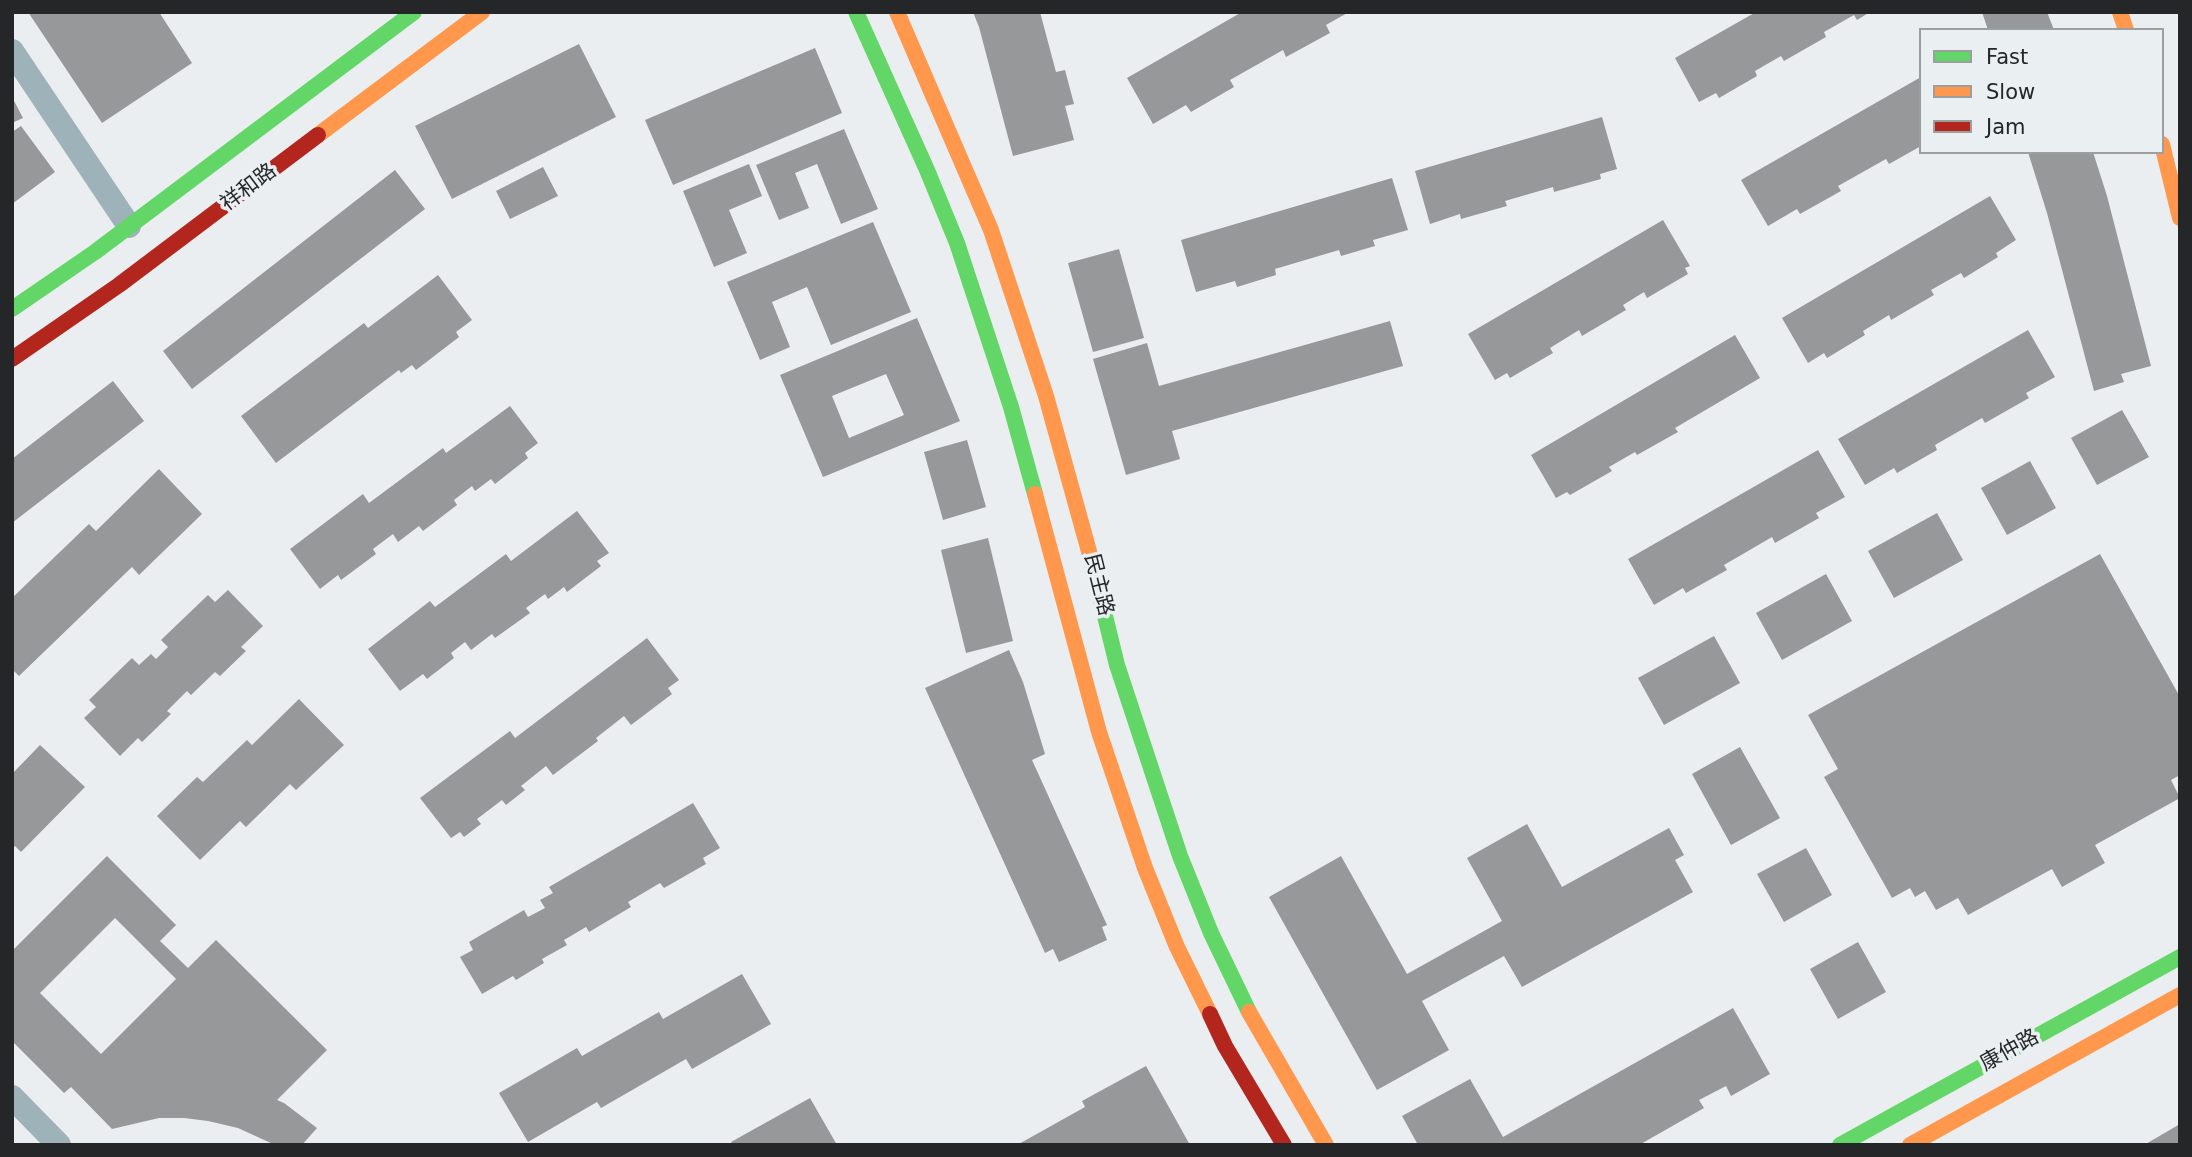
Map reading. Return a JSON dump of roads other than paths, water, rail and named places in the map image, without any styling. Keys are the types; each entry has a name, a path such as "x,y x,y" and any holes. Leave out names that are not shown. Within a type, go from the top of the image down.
{"main road":[{"name":"祥和路","path":"12,309 129,226 414,12"},
{"name":"祥和路","path":"12,359 119,285 482,12"},
{"name":"民主路","path":"856,12 957,243 1015,420 1099,732 1146,868 1177,947 1225,1046 1284,1145"},
{"name":"民主路","path":"897,12 991,230 1046,396 1086,537 1121,676 1180,856 1211,933 1258,1029 1326,1145"},
{"path":"2164,152 2180,218"},
{"name":"康仲路","path":"1840,1145 2180,957"},
{"name":"康仲路","path":"1910,1145 2180,995"}],"street":[{"path":"12,51 129,226"},
{"path":"12,1097 59,1145"}]}
